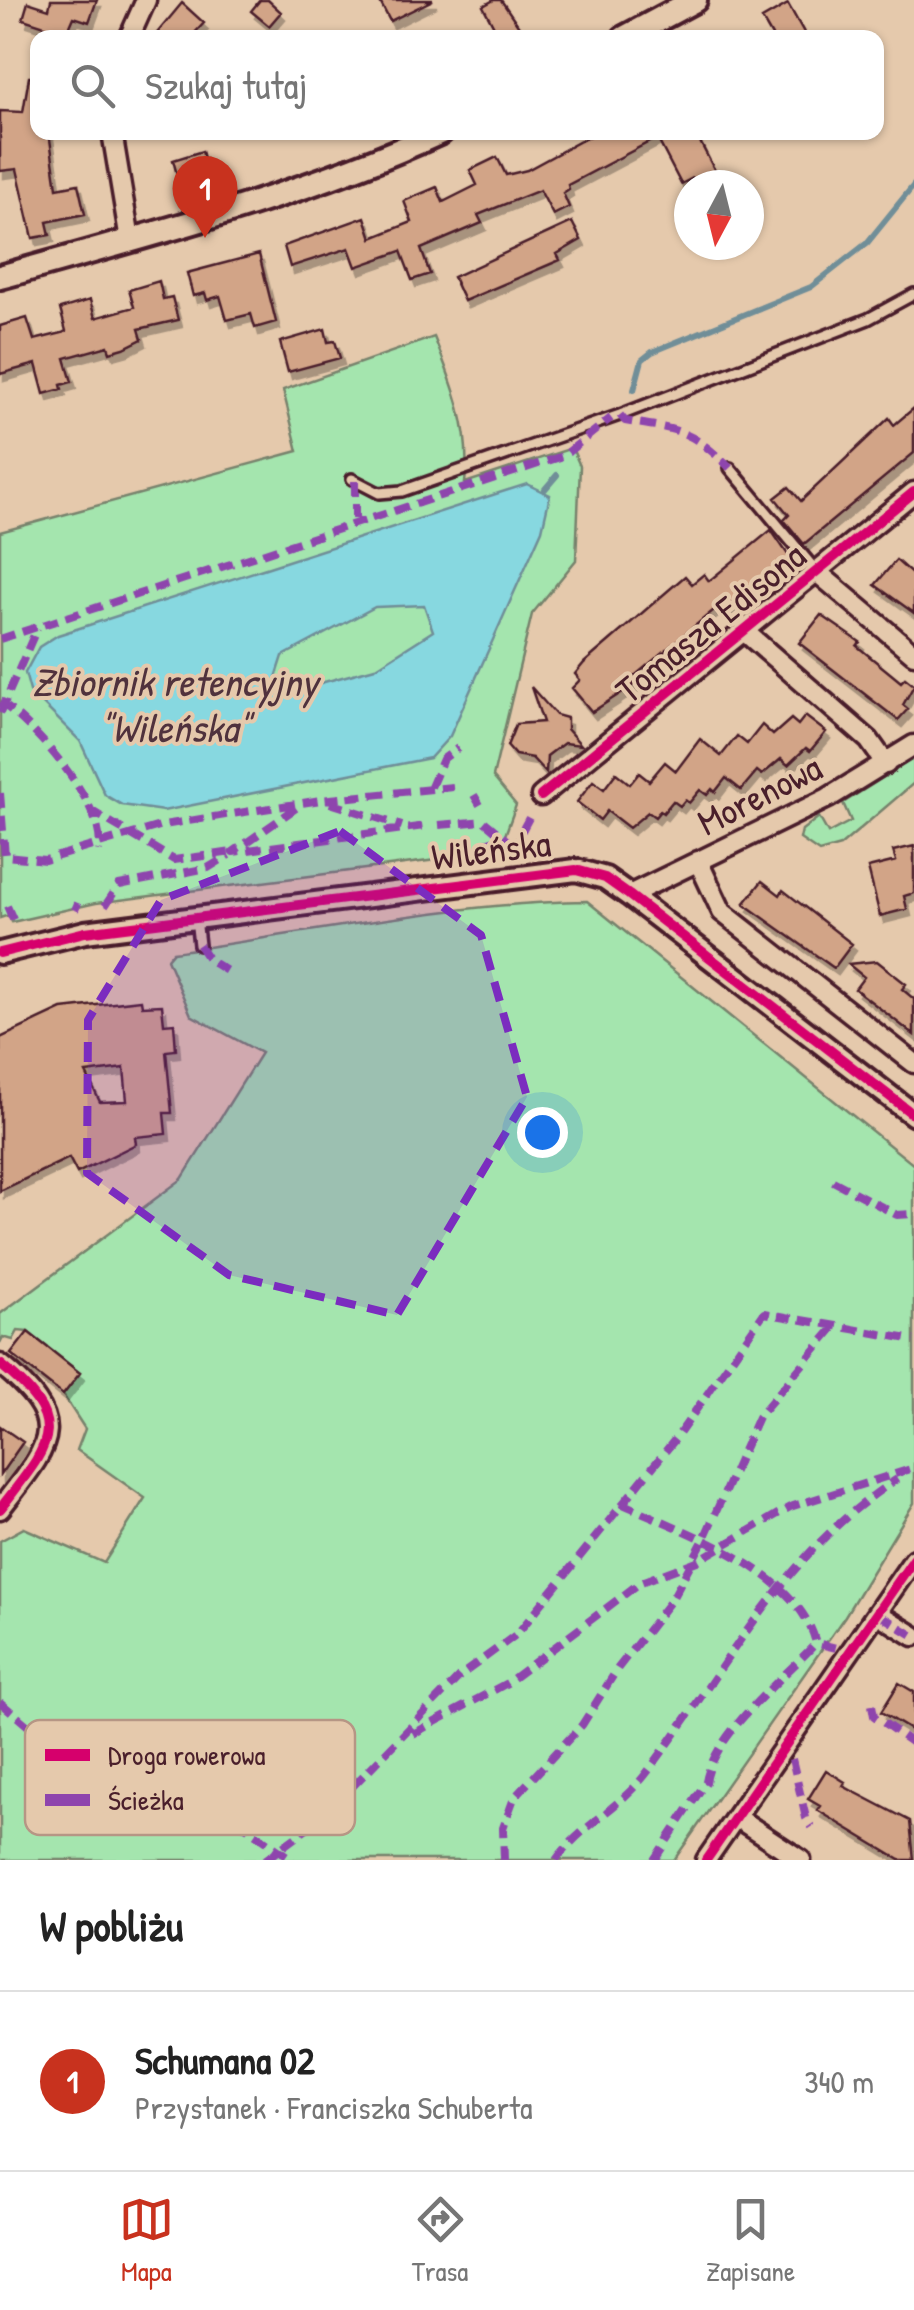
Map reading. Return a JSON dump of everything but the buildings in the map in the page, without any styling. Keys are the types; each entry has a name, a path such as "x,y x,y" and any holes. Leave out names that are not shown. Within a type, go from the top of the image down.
{"main road":[{"path":"639,30 696,0"},
{"path":"0,277 329,179 422,140"}],"street":[{"path":"133,30 146,0"},
{"path":"113,140 130,240"},
{"name":"Tomasza Edisona","path":"542,796 914,492"},
{"path":"818,573 914,654"},
{"path":"746,632 870,740 886,764"},
{"name":"Morenowa","path":"629,895 886,764 914,745"},
{"path":"698,862 722,912 734,924 914,1063"},
{"name":"Wileńska","path":"0,953 74,934 196,916 560,870 594,873 629,895 914,1115"},
{"path":"0,1364 33,1390 45,1410 48,1430 37,1459 0,1509"},
{"path":"706,1860 880,1615 914,1559"},
{"path":"880,1615 914,1636"},
{"path":"736,1816 801,1860"}],"lane":[{"path":"352,479 379,493 402,492 620,415 868,319 914,294"},
{"path":"730,468 818,573"},
{"path":"196,916 199,945"}],"highlighted area":[{"path":"340,831 481,935 527,1097 397,1315 229,1275 87,1173 88,1020 161,900"}],"green space":[{"path":"434,337 463,426 465,483 572,448 580,466 576,560 532,614 493,777 516,805 499,852 96,903 12,922 9,915 0,918 0,532 298,451 283,390"},
{"path":"914,758 914,783 840,846 819,852 800,839 802,830 819,817 828,833 851,821 843,803"},
{"path":"587,901 914,1165 914,1503 845,1616 674,1860 0,1860 0,1541 24,1528 104,1563 145,1498 77,1450 85,1429 63,1395 80,1373 28,1332 18,1331 13,1340 3,1337 0,1343 0,1314 182,1179 261,1053 191,1015 167,959 173,952 379,920"}],"water":[{"name":"Zbiornik retencyjny \"Wileńska\"","path":"527,484 550,495 542,530 450,736 430,758 163,811 122,805 105,795 80,741 30,691 25,673 39,647 58,635","holes":["424,605 433,631 375,668 284,693 275,681 283,656 375,607"]}],"waterway":[{"path":"634,390 642,360 652,352 811,287 867,243 914,185"},
{"path":"545,489 557,475"}],"marked path":[{"path":"620,415 625,421 671,429 693,438 730,468"},
{"path":"0,639 563,456 611,418"},
{"path":"355,481 355,524"},
{"path":"0,713 37,628"},
{"path":"0,702 49,748 81,791 99,833 99,851"},
{"path":"431,787 443,759 458,748"},
{"path":"0,793 5,856 45,860 163,825 321,800 453,787"},
{"path":"474,795 480,805"},
{"path":"330,803 402,826"},
{"path":"296,808 233,852 425,826"},
{"path":"90,810 174,860 233,852"},
{"path":"516,853 518,838 530,816"},
{"path":"439,825 484,821 515,847"},
{"path":"488,838 493,855"},
{"path":"105,906 119,885 208,868 229,855"},
{"path":"75,910 78,903"},
{"path":"7,906 15,924"},
{"path":"199,945 209,960 230,973"},
{"path":"833,1181 897,1215 914,1214"},
{"path":"355,1784 461,1675 517,1634 677,1437 764,1313 914,1340"},
{"path":"504,1860 503,1828 514,1798 582,1725 618,1668 672,1599 703,1541 758,1417 837,1324"},
{"path":"413,1734 507,1683 641,1582 697,1561 790,1507 914,1468"},
{"path":"556,1860 645,1775 788,1577 857,1508 897,1479"},
{"path":"621,1503 735,1556 786,1594 805,1617 816,1643 853,1652"},
{"path":"880,1615 914,1636"},
{"path":"654,1860 706,1782 712,1763 736,1726 816,1643"},
{"path":"0,1702 25,1723"},
{"path":"872,1705 874,1716 914,1744"},
{"path":"792,1759 806,1818 812,1827"},
{"path":"257,1835 293,1860"},
{"path":"265,1860 299,1835"}],"cycle path":[{"path":"541,796 914,492"},
{"path":"0,953 85,932 576,870 605,878 629,895 914,1115"},
{"path":"0,1364 23,1385 46,1419 41,1450 0,1509"},
{"path":"706,1860 914,1559"}],"place":[{"name":"Schumana 02","path":"205,238"}]}
